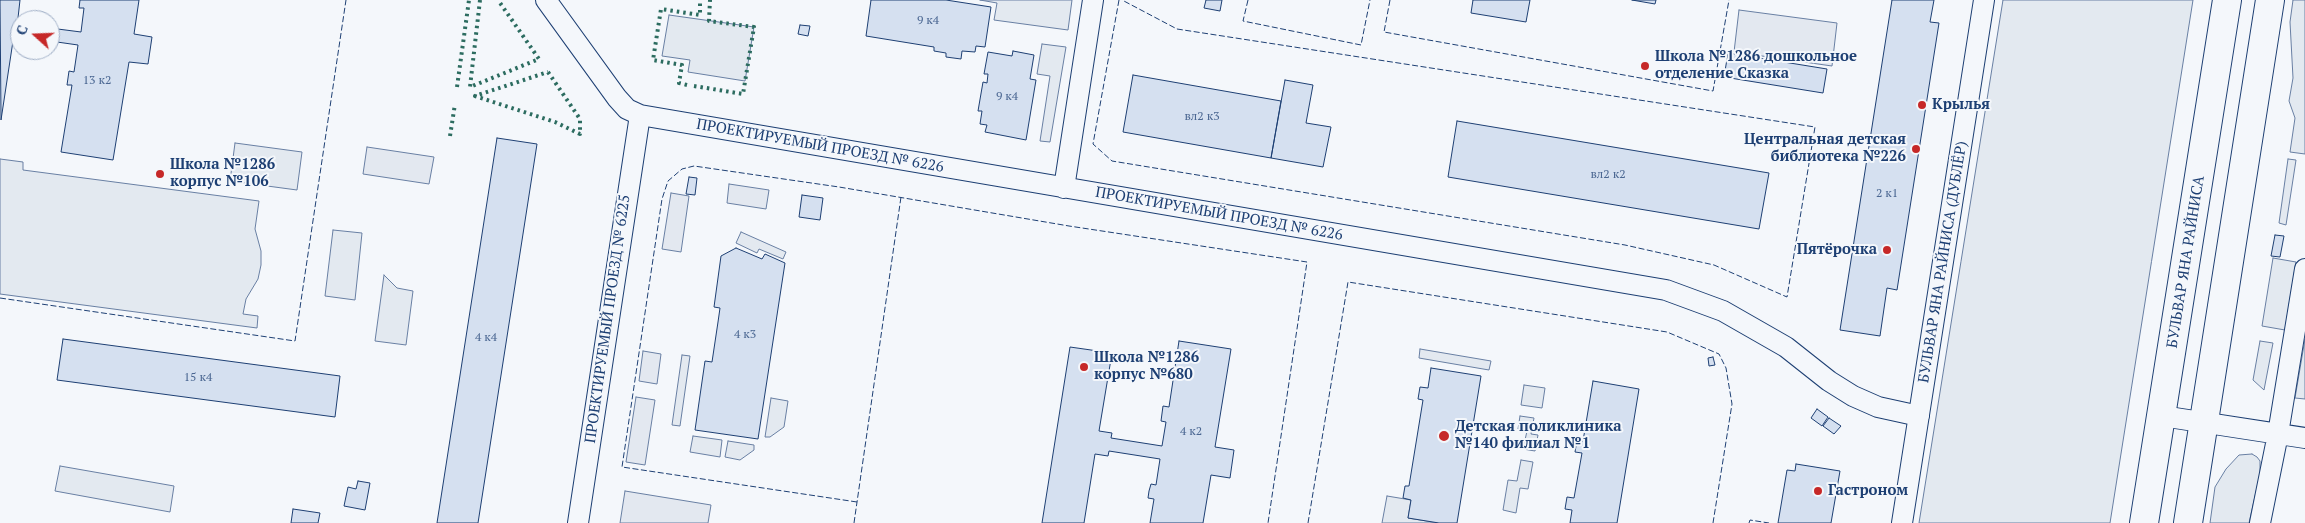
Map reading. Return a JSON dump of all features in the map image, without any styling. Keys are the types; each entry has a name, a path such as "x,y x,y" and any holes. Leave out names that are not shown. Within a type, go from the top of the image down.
{"main road":[{"name":"БУЛЬВАР ЯНА РАЙНИСА","path":"2144,523 2227,0"},
{"path":"2188,523 2270,0"}],"street":[{"name":"ПРОЕКТИРУЕМЫЙ ПРОЕЗД № 6226","path":"546,0 617,98 627,109 640,115 1666,290 1723,311 1786,347 1854,396 1878,407 1919,416"},
{"path":"1064,188 1092,0"},
{"name":"БУЛЬВАР ЯНА РАЙНИСА (ДУБЛЁР)","path":"1902,523 1984,0"},
{"name":"ПРОЕКТИРУЕМЫЙ ПРОЕЗД № 6225","path":"578,523 640,115"},
{"path":"2260,523 2278,434 2305,269"},
{"path":"2162,416 2305,438"}],"shaded area":[{"path":"980,0 1072,0 1068,30 994,20 997,3"},
{"path":"2003,0 2193,0 2110,523 1919,523"},
{"path":"2293,0 2305,0 2305,154 2290,152 2295,118 2289,101 2293,78 2290,22"},
{"path":"1739,10 1837,23 1832,66 1734,52"},
{"path":"669,15 754,27 745,81 688,72 690,60 662,56"},
{"path":"1042,44 1066,47 1050,142 1040,141 1050,76 1037,74"},
{"path":"235,143 302,152 297,190 230,181"},
{"path":"367,147 434,157 429,184 363,174"},
{"path":"0,159 23,162 23,170 259,201 255,229 261,251 261,265 258,279 246,299 243,314 258,316 257,328 0,294"},
{"path":"2288,159 2296,160 2286,225 2279,223"},
{"path":"729,184 769,190 766,209 727,203"},
{"path":"671,193 689,196 681,252 662,249"},
{"path":"333,230 362,233 355,300 325,296"},
{"path":"741,232 786,252 783,259 759,249 757,253 736,243"},
{"path":"2273,258 2296,262 2285,330 2262,326"},
{"path":"384,275 397,288 413,291 406,345 375,341"},
{"path":"2305,339 2305,399 2295,398"},
{"path":"2260,341 2273,343 2264,390 2253,380"},
{"path":"1420,349 1491,361 1489,370 1419,358"},
{"path":"643,351 661,354 657,384 639,381"},
{"path":"682,355 690,356 680,426 672,425"},
{"path":"1524,385 1545,388 1542,408 1521,405"},
{"path":"636,397 655,400 645,465 626,462"},
{"path":"771,398 788,401 784,427 770,437 765,437"},
{"path":"1520,416 1534,418 1531,434 1538,435 1535,451 1523,449 1527,431 1518,429"},
{"path":"693,436 722,440 720,457 690,452"},
{"path":"728,441 754,445 754,450 740,460 725,457"},
{"path":"2252,454 2260,461 2260,474 2249,523 2210,523 2215,487 2226,469 2239,455"},
{"path":"1521,460 1533,462 1528,489 1520,488 1516,513 1503,510 1508,480 1517,481"},
{"path":"60,466 174,486 170,512 55,491"},
{"path":"625,491 711,505 708,523 620,523"},
{"path":"1387,496 1411,500 1408,518 1439,523 1382,523"}],"building":[{"path":"0,0 20,0 19,10 10,10 10,60 1,120"},
{"path":"80,0 139,0 134,34 152,37 148,64 129,62 113,160 61,152 72,85 67,85 69,71 74,72 78,45 60,42 60,29 81,32 84,8 79,8"},
{"path":"871,0 946,0 991,7 985,47 976,46 975,52 962,51 961,59 946,57 946,53 934,51 934,47 866,36"},
{"path":"1206,0 1222,0 1220,11 1204,8"},
{"path":"1473,0 1530,0 1526,22 1471,13"},
{"path":"1632,0 1656,0 1655,4"},
{"path":"1892,0 1934,0 1930,22 1939,23 1897,290 1887,288 1880,336 1840,330"},
{"path":"800,25 810,26 808,36 798,34"},
{"path":"1013,51 1034,55 1030,79 1036,80 1026,140 985,132 987,125 980,124 982,111 978,111 983,82 987,83 988,74 984,74 988,52 1012,56"},
{"path":"1728,53 1827,69 1823,93 1724,77"},
{"path":"1133,75 1281,101 1271,158 1123,132"},
{"path":"1285,80 1313,85 1306,123 1331,127 1323,167 1271,158"},
{"path":"1457,121 1769,173 1759,229 1448,177"},
{"path":"497,138 537,144 478,523 437,523"},
{"path":"689,177 697,178 695,195 686,194"},
{"path":"802,195 823,198 820,220 799,217"},
{"path":"2275,235 2284,236 2280,257 2271,256"},
{"path":"736,248 762,259 765,254 785,263 758,439 695,430 705,361 712,362 718,322 720,308 714,307 721,256"},
{"path":"63,339 340,376 335,417 57,380"},
{"path":"1179,341 1231,349 1215,447 1234,450 1230,478 1211,475 1203,523 1150,523 1154,499 1148,498 1149,491 1151,484 1156,485 1160,459 1109,451 1108,456 1095,454 1084,523 1042,523 1070,347 1112,353 1099,431 1112,433 1111,438 1162,446 1166,422 1161,421 1163,406 1169,407"},
{"path":"1713,357 1715,365 1709,366 1708,358"},
{"name":"Детская поликлиника №140 филиал №1","path":"1431,368 1481,376 1457,523 1439,523 1408,518 1411,500 1403,498 1405,486 1409,486 1423,400 1418,399 1420,387 1428,388"},
{"path":"1593,381 1639,389 1617,523 1570,523 1572,510 1565,509 1567,497 1574,498 1582,453 1575,452 1577,440 1583,441"},
{"path":"1817,409 1828,417 1822,426 1811,418"},
{"path":"1829,418 1841,426 1834,434 1823,426"},
{"path":"1796,464 1840,471 1831,523 1778,523 1787,470 1795,471"},
{"path":"358,481 370,483 365,510 344,506 348,487 356,489"},
{"path":"293,509 320,513 318,523 291,523"}],"hedge":[{"path":"457,87 469,0"},
{"path":"480,0 470,87 539,59 498,0"},
{"path":"687,85 679,83 682,65 653,60 661,9 700,15 700,0"},
{"path":"694,86 743,94 754,27 709,21 710,0"},
{"path":"548,72 580,119 580,134 555,122 475,96 548,72"},
{"path":"450,136 455,104"}],"fence":[{"path":"0,298 295,341 346,0"},
{"path":"1119,0 1093,144 1112,161 1625,245 1714,265 1787,297 1815,127 1177,29 1122,0"},
{"path":"1248,0 1243,21 1361,45 1370,0"},
{"path":"1390,0 1384,32 1713,91 1729,0"},
{"path":"857,502 622,467 662,199 668,181 682,169 694,166 839,187 1069,226 1307,262 1268,523"},
{"path":"854,523 901,197"},
{"path":"1308,523 1348,282 1667,332 1719,354 1726,368 1732,404 1713,523"},
{"path":"1749,523 1750,520 1769,523"}],"place":[{"name":"Школа №1286 дошкольное отделение Сказка","path":"1645,66"},
{"name":"Крылья","path":"1922,105"},
{"name":"Центральная детская библиотека №226","path":"1916,149"},
{"name":"Школа №1286 корпус №106","path":"160,174"},
{"name":"Пятёрочка","path":"1887,250"},
{"name":"Школа №1286 корпус №680","path":"1084,367"},
{"name":"Детская поликлиника №140 филиал №1","path":"1444,436"},
{"name":"Гастроном","path":"1818,491"}]}
